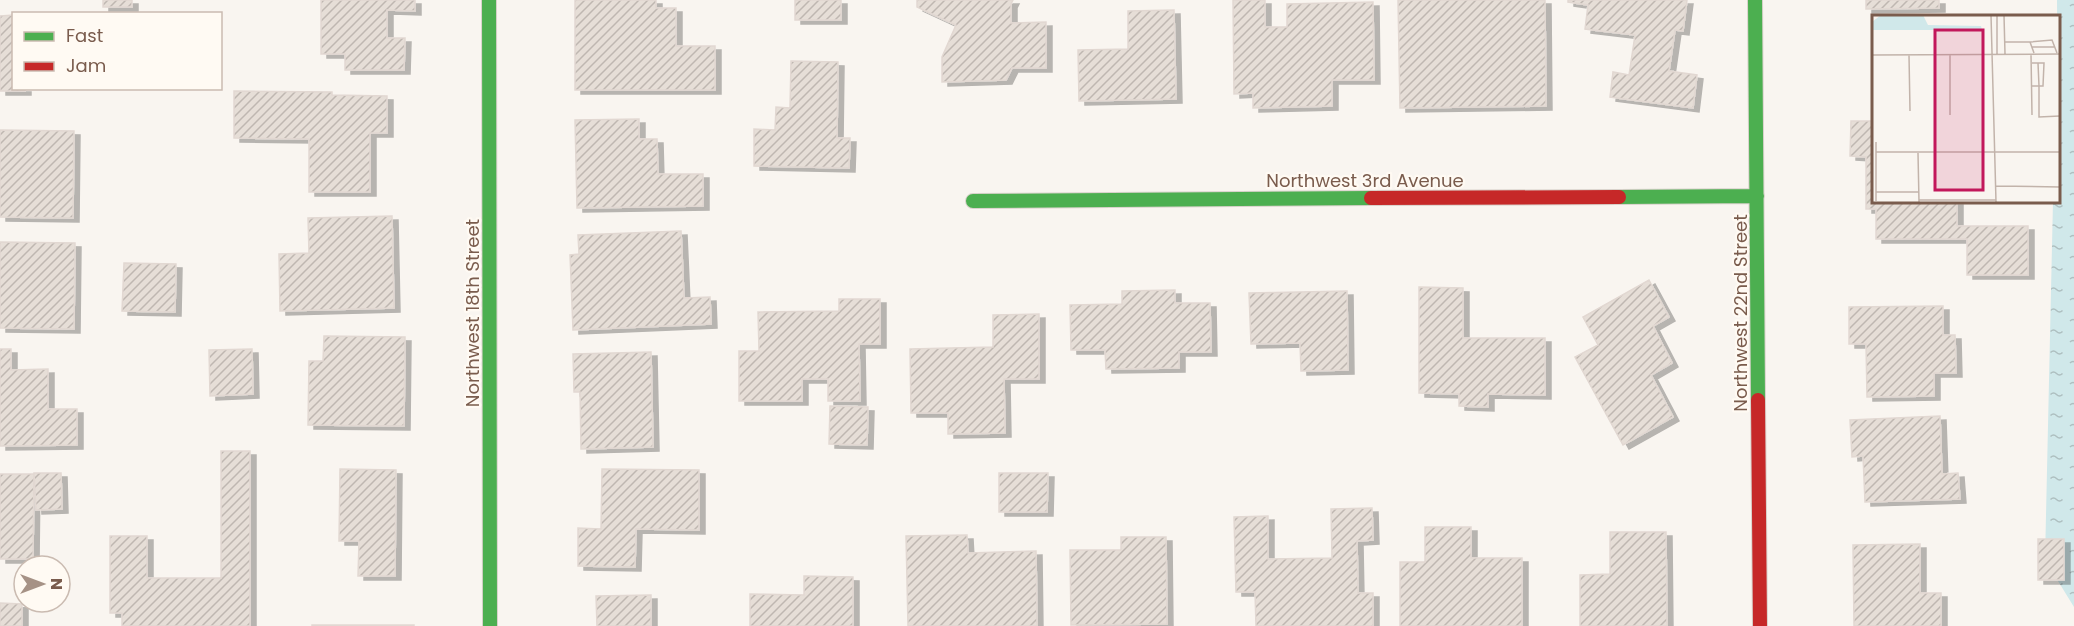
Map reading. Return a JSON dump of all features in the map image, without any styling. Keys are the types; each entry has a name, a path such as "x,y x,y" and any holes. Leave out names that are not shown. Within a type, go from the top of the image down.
{"street":[{"name":"Northwest 18th Street","path":"489,0 490,626"},
{"name":"Northwest 22nd Street","path":"1755,0 1760,626"},
{"name":"Northwest 3rd Avenue","path":"973,201 1757,196"}],"water":[{"path":"2057,0 2074,0 2074,607 2045,560 2053,202 2059,202 2059,15 2057,15"}],"building":[{"path":"103,0 132,0 132,7 103,7"},
{"path":"321,0 415,0 415,11 387,10 387,38 405,38 404,70 345,70 345,54 321,54"},
{"path":"575,0 656,0 656,8 676,8 676,46 715,46 715,90 575,90"},
{"path":"795,0 841,0 841,20 795,20"},
{"path":"917,0 1013,0 1011,23 1046,22 1046,68 1012,68 1006,80 942,82 942,57 956,25 917,7"},
{"path":"1233,0 1265,0 1265,27 1287,27 1287,4 1373,2 1374,80 1332,80 1332,106 1253,108 1253,93 1234,94"},
{"path":"1398,0 1545,0 1546,106 1400,108"},
{"path":"1568,0 1687,0 1683,31 1675,30 1669,71 1697,75 1693,108 1610,97 1613,72 1629,75 1635,35 1585,29 1588,5 1568,2"},
{"path":"1866,0 1939,0 1939,8 1866,9"},
{"path":"1174,10 1176,99 1079,101 1078,50 1128,49 1128,11"},
{"path":"12,15 12,90 25,91 0,91 0,16"},
{"path":"791,61 838,62 837,138 850,138 849,168 754,166 754,129 775,130 776,107 790,108"},
{"path":"234,91 332,92 332,95 387,96 387,133 370,133 370,192 309,192 309,139 234,138"},
{"path":"639,119 639,139 657,139 658,174 703,174 703,206 577,208 575,120"},
{"path":"1851,121 1872,121 1872,202 1957,202 1957,226 2028,226 2028,275 1967,275 1967,239 1876,239 1876,209 1866,209 1866,157 1850,156"},
{"path":"0,130 74,131 73,218 0,217"},
{"path":"392,216 394,308 280,311 279,254 309,253 308,218"},
{"path":"681,231 684,298 710,297 711,324 573,330 570,255 579,254 578,235"},
{"path":"0,242 75,243 74,329 0,328"},
{"path":"124,263 176,264 175,312 122,311"},
{"path":"1649,280 1669,317 1653,326 1672,363 1651,375 1673,417 1623,445 1575,357 1598,345 1583,317"},
{"path":"1419,287 1463,288 1463,338 1545,338 1545,395 1488,394 1488,407 1459,406 1459,394 1419,393"},
{"path":"1175,290 1175,303 1210,303 1211,352 1179,352 1179,368 1106,369 1105,350 1071,350 1070,305 1122,304 1122,291"},
{"path":"1347,291 1348,370 1301,371 1300,343 1251,344 1249,293"},
{"path":"839,299 880,299 880,344 859,344 860,401 828,401 828,379 802,379 802,401 739,401 739,351 759,351 758,312 839,311"},
{"path":"1943,306 1943,335 1955,335 1956,373 1934,373 1934,396 1867,397 1866,344 1849,344 1849,307"},
{"path":"1039,314 1039,379 1004,379 1005,433 948,434 948,413 911,413 910,349 993,347 993,315"},
{"path":"324,336 405,337 404,426 308,425 309,361 323,361"},
{"path":"0,349 11,349 11,370 48,369 48,409 77,409 77,445 0,446"},
{"path":"252,349 253,394 210,396 209,350"},
{"path":"651,352 653,447 581,449 580,392 574,392 573,354"},
{"path":"830,406 868,407 867,445 829,444"},
{"path":"1940,416 1942,474 1958,473 1960,499 1865,502 1863,456 1852,457 1850,420"},
{"path":"221,451 250,451 250,626 122,626 122,613 110,613 110,536 147,536 147,578 221,578"},
{"path":"340,469 396,470 395,576 358,576 359,541 339,541"},
{"path":"602,469 699,470 699,530 636,529 635,567 578,566 578,528 601,529"},
{"path":"34,473 61,473 62,509 36,510"},
{"path":"999,473 1048,473 1047,512 999,512"},
{"path":"0,474 34,474 33,554 12,554 12,559 0,559"},
{"path":"1372,508 1373,540 1357,541 1358,593 1373,593 1373,626 1256,626 1255,592 1236,592 1234,517 1268,516 1268,559 1332,558 1331,509"},
{"path":"1425,527 1471,527 1471,558 1522,558 1522,626 1400,626 1400,562 1425,562"},
{"path":"1610,532 1666,532 1667,626 1580,626 1580,575 1610,574"},
{"path":"967,535 968,553 1036,551 1037,626 908,626 906,536"},
{"path":"1121,537 1166,537 1167,624 1071,625 1070,550 1121,550"},
{"path":"2038,539 2064,539 2064,580 2038,580"},
{"path":"1920,544 1920,593 1941,593 1941,626 1854,626 1853,545"},
{"path":"804,576 853,577 853,626 750,626 750,594 804,595"},
{"path":"651,595 651,626 597,626 596,596"},
{"path":"0,603 12,604 12,614 22,614 22,626 0,626"},
{"path":"414,625 414,626 312,626"}],"traffic: fast":[{"path":"489,0 490,626"},
{"path":"1755,0 1758,400"},
{"path":"1619,197 1757,196"},
{"path":"973,201 1371,198"}],"traffic: jam":[{"path":"1371,198 1619,197"},
{"path":"1758,400 1760,626"}]}
